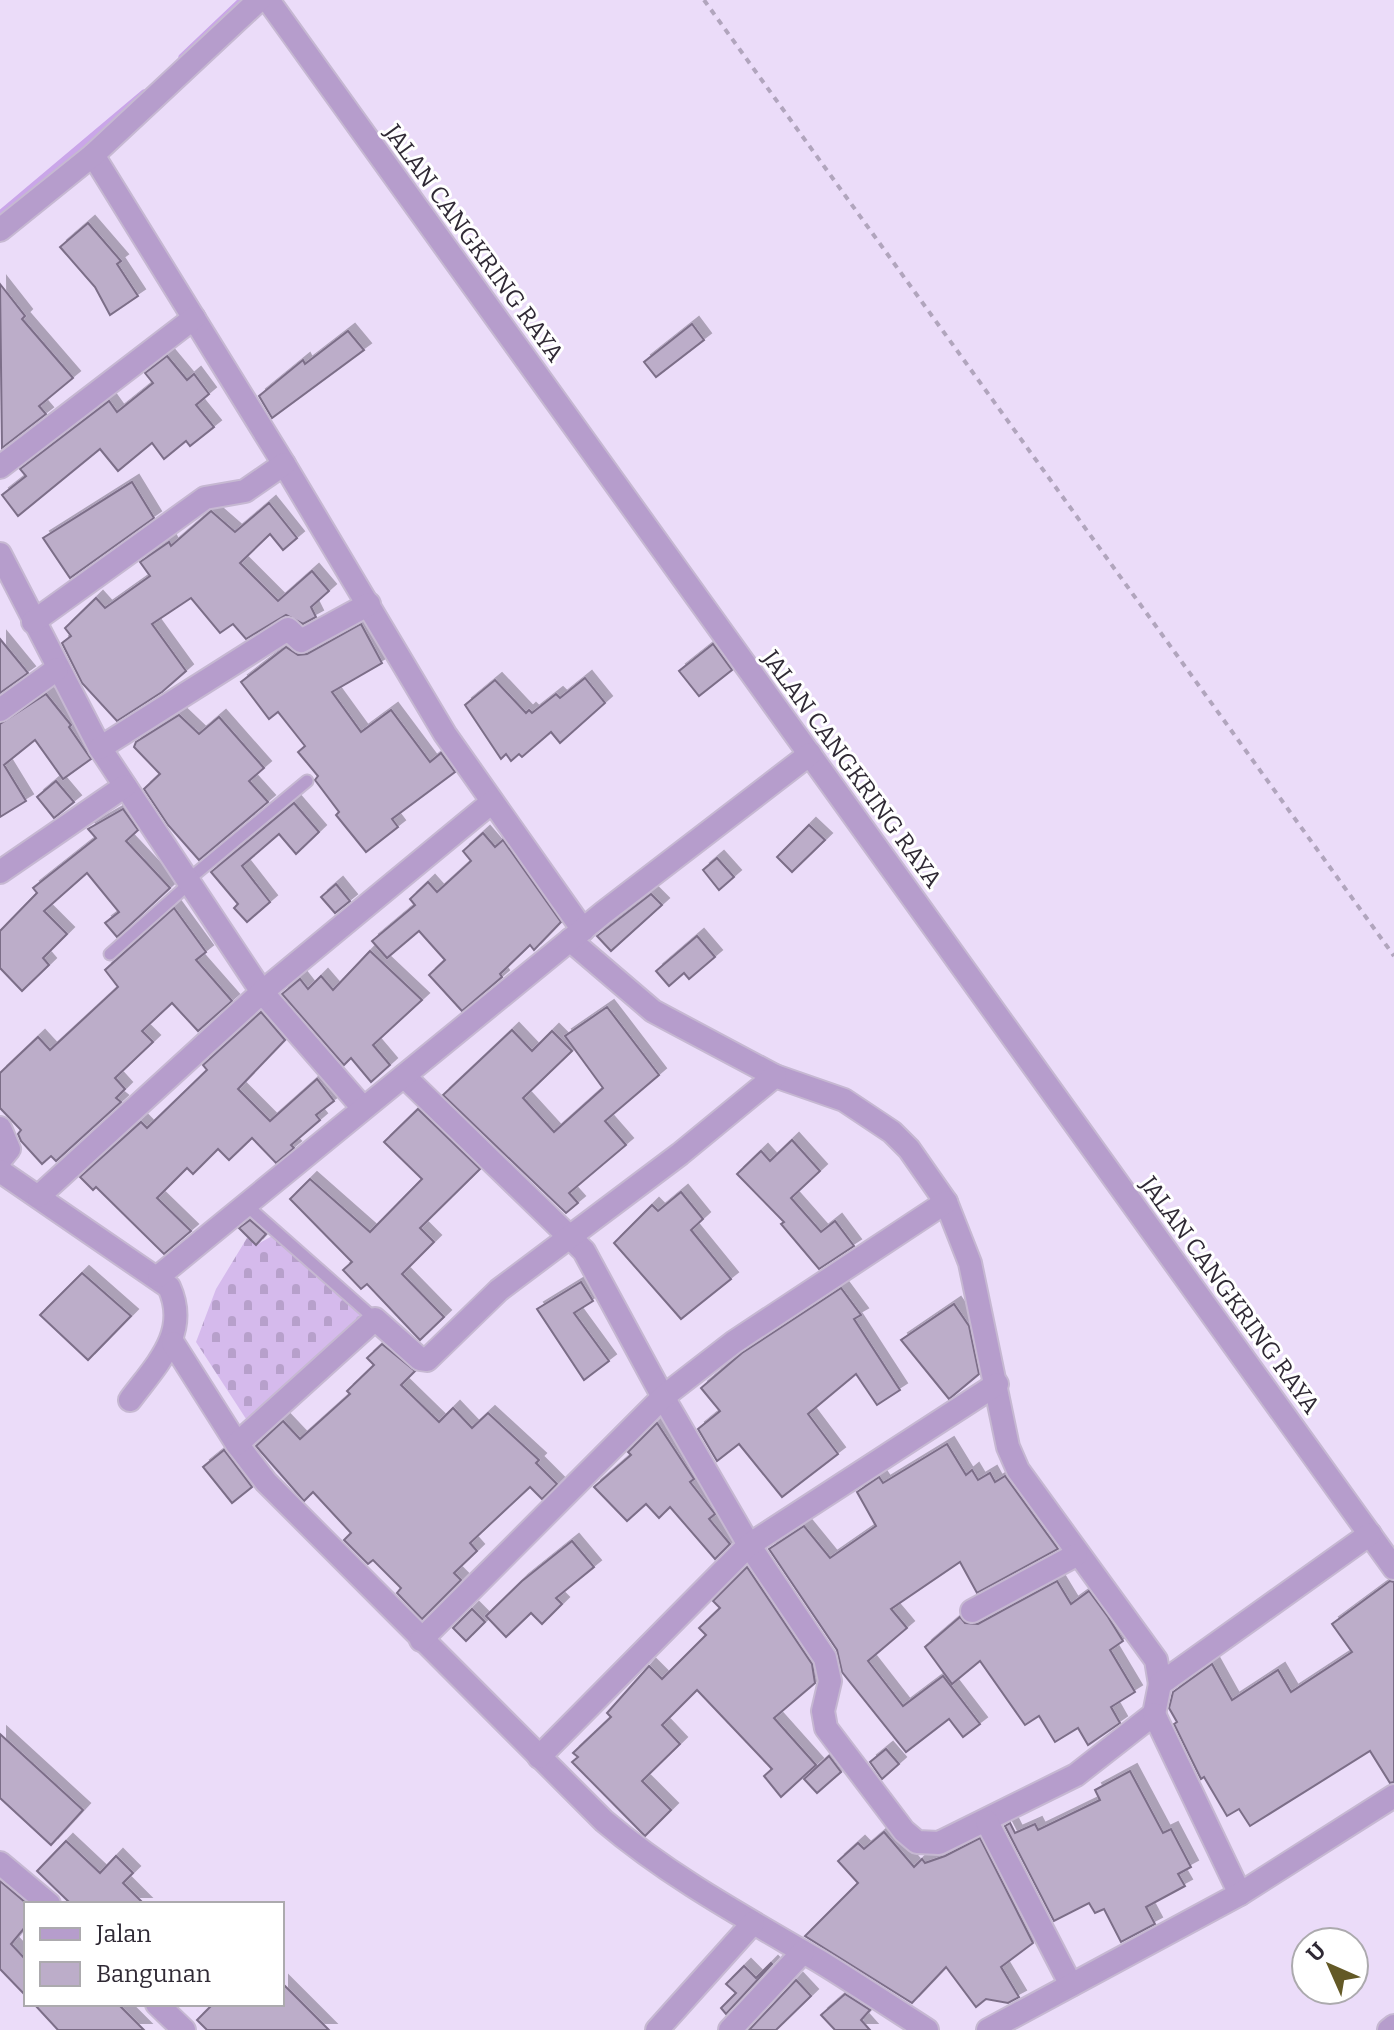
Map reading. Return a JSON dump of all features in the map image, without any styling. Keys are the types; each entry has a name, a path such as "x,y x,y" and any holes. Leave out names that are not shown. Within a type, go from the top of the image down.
{"street":[{"path":"0,230 93,155 259,0"},
{"name":"JALAN CANGKRING RAYA","path":"268,0 1394,1568"},
{"path":"93,155 284,464 445,734 576,935 653,1011 775,1076 844,1100 892,1132 926,1171 946,1202 970,1263 1008,1447 1018,1470 1076,1555 1156,1660 1160,1684 1154,1714 1240,1894"},
{"path":"0,467 194,318"},
{"path":"33,622 205,498 245,491 284,464"},
{"path":"0,554 100,748 262,992 363,1108"},
{"path":"100,748 288,629 301,641 369,604"},
{"path":"0,710 57,669"},
{"path":"159,1276 576,935 810,754"},
{"path":"0,872 125,786"},
{"path":"39,1196 262,992 492,802"},
{"path":"404,1076 476,1149 569,1235 592,1264 663,1397 749,1545 825,1658 830,1681 823,1711 826,1728 904,1831 917,1842 928,1845 987,1822 1076,1775 1154,1714"},
{"path":"237,1444 375,1319 420,1359 427,1360 499,1290 680,1154 775,1076"},
{"path":"0,1128 9,1149 0,1160"},
{"path":"0,1171 159,1276 175,1300 173,1343 130,1400"},
{"path":"421,1640 663,1397 734,1342 946,1202"},
{"path":"173,1343 237,1444 266,1482 539,1757 650,1860 927,2030"},
{"path":"539,1757 749,1545 997,1384"},
{"path":"1160,1684 1370,1534"},
{"path":"972,1611 1076,1555"},
{"path":"988,2030 1240,1894 1394,1796"},
{"path":"987,1822 1071,1985"},
{"path":"0,1863 47,1902"},
{"path":"657,2030 753,1923"},
{"path":"730,2030 803,1952"},
{"path":"159,2006 184,2030"}],"lane":[{"path":"110,954 307,781"},
{"path":"246,1205 375,1319"}],"path":[{"path":"704,0 1394,956"}],"green space":[{"path":"272,1236 368,1321 250,1425 196,1342 216,1289 247,1238 258,1244"}],"building":[{"path":"88,223 121,261 117,264 138,296 110,315 95,287 60,247"},
{"path":"0,284 25,316 22,319 73,378 39,406 46,414 2,448"},
{"path":"692,324 704,340 656,377 644,362"},
{"path":"348,331 364,350 272,418 259,396 303,360 305,364"},
{"path":"167,356 187,380 194,374 209,394 196,405 214,427 190,446 186,441 164,459 152,443 118,471 100,449 18,516 2,495 26,476 20,469 109,401 117,412 153,383 145,373"},
{"path":"132,482 154,518 70,578 43,538"},
{"path":"269,503 297,538 283,550 270,534 240,563 278,601 312,571 329,591 311,607 316,617 303,624 286,615 246,639 233,624 220,633 191,598 152,624 186,671 162,692 117,721 82,683 62,643 71,636 65,628 96,598 105,608 150,576 140,562 169,542 171,546 211,511 235,532"},
{"path":"361,624 382,663 332,692 361,732 391,710 430,762 441,753 455,772 392,819 398,827 366,852 336,815 339,812 315,780 318,776 298,752 305,746 278,712 269,719 241,682 286,647 298,655 307,654"},
{"path":"0,639 28,673 0,693"},
{"path":"713,644 732,670 699,696 679,671"},
{"path":"585,678 605,703 560,743 551,732 522,757 519,754 511,761 506,754 501,759 465,705 495,680 526,713 529,710 532,713 556,694 560,698"},
{"path":"46,694 71,725 69,727 91,759 63,779 35,740 4,765 26,801 0,817 0,724"},
{"path":"179,715 199,734 219,717 264,768 249,781 268,802 199,860 168,825 144,789 160,774 134,747 136,742"},
{"path":"56,781 74,802 54,818 37,797"},
{"path":"294,803 319,832 296,854 279,834 242,866 270,902 247,922 234,908 238,904 211,872"},
{"path":"123,809 138,830 126,841 170,888 117,937 105,923 119,912 87,873 44,911 67,934 43,958 49,965 22,991 0,968 0,931 37,893 33,888 96,838 88,829"},
{"path":"809,825 825,840 792,872 777,857"},
{"path":"483,833 495,847 503,840 561,922 534,950 530,945 500,974 502,977 462,1011 429,975 445,960 419,931 387,958 372,941 415,905 410,899 428,882 437,892 471,861 463,851"},
{"path":"717,858 734,877 719,890 703,870"},
{"path":"336,884 350,901 335,913 321,897"},
{"path":"651,894 662,905 611,951 597,936"},
{"path":"174,908 206,952 196,960 232,1001 198,1031 172,1003 142,1031 153,1042 115,1078 125,1089 116,1098 121,1102 56,1161 51,1156 42,1164 21,1141 18,1134 21,1130 0,1108 0,1073 38,1037 50,1050 118,987 105,970"},
{"path":"697,936 715,957 689,979 684,973 669,986 656,971"},
{"path":"370,951 422,1000 373,1045 390,1065 371,1082 351,1058 344,1065 282,994 300,979 308,989 321,976 333,990"},
{"path":"607,1007 659,1075 605,1121 626,1145 569,1193 578,1203 566,1213 443,1095 512,1030 532,1051 552,1031 572,1051 523,1098 554,1132 603,1088 565,1036"},
{"path":"261,1012 285,1040 238,1089 270,1121 317,1079 334,1101 316,1115 320,1120 276,1163 252,1138 229,1160 218,1149 193,1174 187,1168 157,1198 191,1231 164,1254 96,1187 93,1190 80,1177 141,1122 147,1128 207,1070 203,1065"},
{"path":"418,1109 480,1169 420,1228 434,1242 402,1274 444,1317 420,1340 367,1284 361,1289 343,1270 352,1262 290,1199 310,1179 370,1232 422,1179 384,1142"},
{"path":"792,1140 820,1171 791,1198 821,1232 835,1221 854,1246 819,1269 781,1224 784,1222 737,1174 761,1151 770,1161"},
{"path":"681,1192 703,1219 691,1230 731,1279 681,1319 614,1243 652,1205 658,1211"},
{"path":"250,1220 266,1234 256,1245 239,1228"},
{"path":"82,1273 131,1316 88,1360 40,1315"},
{"path":"581,1282 593,1301 574,1313 609,1361 584,1380 537,1309"},
{"path":"841,1288 861,1315 854,1319 900,1390 877,1405 856,1374 808,1414 838,1454 782,1497 739,1444 717,1461 698,1429 720,1411 701,1388 742,1353"},
{"path":"954,1304 969,1326 979,1374 949,1399 901,1340"},
{"path":"382,1344 415,1371 401,1385 439,1422 453,1408 472,1428 488,1413 539,1460 536,1463 557,1484 542,1499 530,1487 470,1543 477,1551 454,1573 461,1580 422,1619 397,1593 401,1588 373,1560 368,1564 344,1540 351,1533 313,1492 304,1501 256,1446 283,1421 300,1439 350,1394 347,1391 374,1365 367,1358"},
{"path":"657,1423 694,1479 690,1482 715,1514 709,1519 730,1544 715,1559 670,1507 659,1518 646,1504 627,1521 594,1487 631,1455 628,1452"},
{"path":"947,1444 966,1475 972,1470 978,1480 990,1473 995,1482 1005,1476 1058,1549 977,1593 960,1562 891,1609 907,1628 868,1661 903,1706 943,1676 980,1724 963,1737 949,1719 906,1752 842,1672 837,1650 769,1549 804,1526 830,1558 876,1526 857,1492 879,1477 883,1483"},
{"path":"224,1450 252,1487 232,1503 203,1467"},
{"path":"572,1541 594,1567 556,1598 562,1604 542,1624 531,1613 506,1637 486,1616 522,1581"},
{"path":"747,1567 812,1664 815,1683 774,1718 816,1765 781,1797 764,1776 772,1769 697,1690 662,1725 680,1744 642,1781 671,1810 645,1836 572,1762 578,1757 573,1753 611,1717 607,1713 649,1666 662,1679 706,1635 699,1628 720,1608 713,1601"},
{"path":"1057,1581 1071,1604 1089,1591 1108,1617 1123,1641 1110,1650 1135,1692 1111,1707 1120,1723 1088,1745 1078,1728 1055,1742 1039,1716 1025,1725 980,1661 952,1684 925,1647 960,1617 965,1623 978,1624"},
{"path":"1390,1581 1394,1582 1394,1782 1390,1783 1370,1751 1250,1826 1239,1809 1227,1816 1204,1777 1201,1779 1174,1724 1177,1722 1169,1708 1173,1692 1212,1664 1232,1700 1278,1670 1291,1692 1352,1652 1332,1624"},
{"path":"472,1609 485,1622 466,1641 453,1628"},
{"path":"0,1734 83,1810 51,1845 0,1798"},
{"path":"886,1749 899,1764 882,1779 870,1762"},
{"path":"829,1756 841,1772 817,1793 804,1779"},
{"path":"1130,1771 1163,1833 1171,1829 1191,1867 1178,1874 1185,1886 1146,1907 1155,1924 1121,1942 1104,1909 1095,1913 1089,1903 1054,1921 1005,1826 1010,1823 1015,1833 1035,1824 1038,1830 1100,1800 1095,1790"},
{"path":"884,1832 914,1867 922,1859 925,1863 945,1856 980,1838 1033,1943 1001,1967 1019,1997 1008,2003 986,1999 976,2007 946,1967 912,2003 805,1936 858,1883 838,1861 858,1843 864,1849"},
{"path":"66,1841 100,1873 116,1856 133,1873 123,1883 142,1902 69,1902 37,1871"},
{"path":"0,1881 25,1902 24,1928 11,1944 24,1958 24,1994 0,1969"},
{"path":"771,1963 726,2014 721,2008 736,1993 726,1984 744,1966 756,1978"},
{"path":"796,1980 811,1996 776,2030 749,2030"},
{"path":"284,1985 329,2030 207,2030 197,2020 211,2006 284,2006"},
{"path":"845,1994 870,2010 861,2020 870,2030 835,2030 821,2015"},
{"path":"36,2006 120,2006 144,2030 58,2030"}],"waterway":[{"path":"182,57 242,0"},
{"path":"0,214 144,93"}]}
